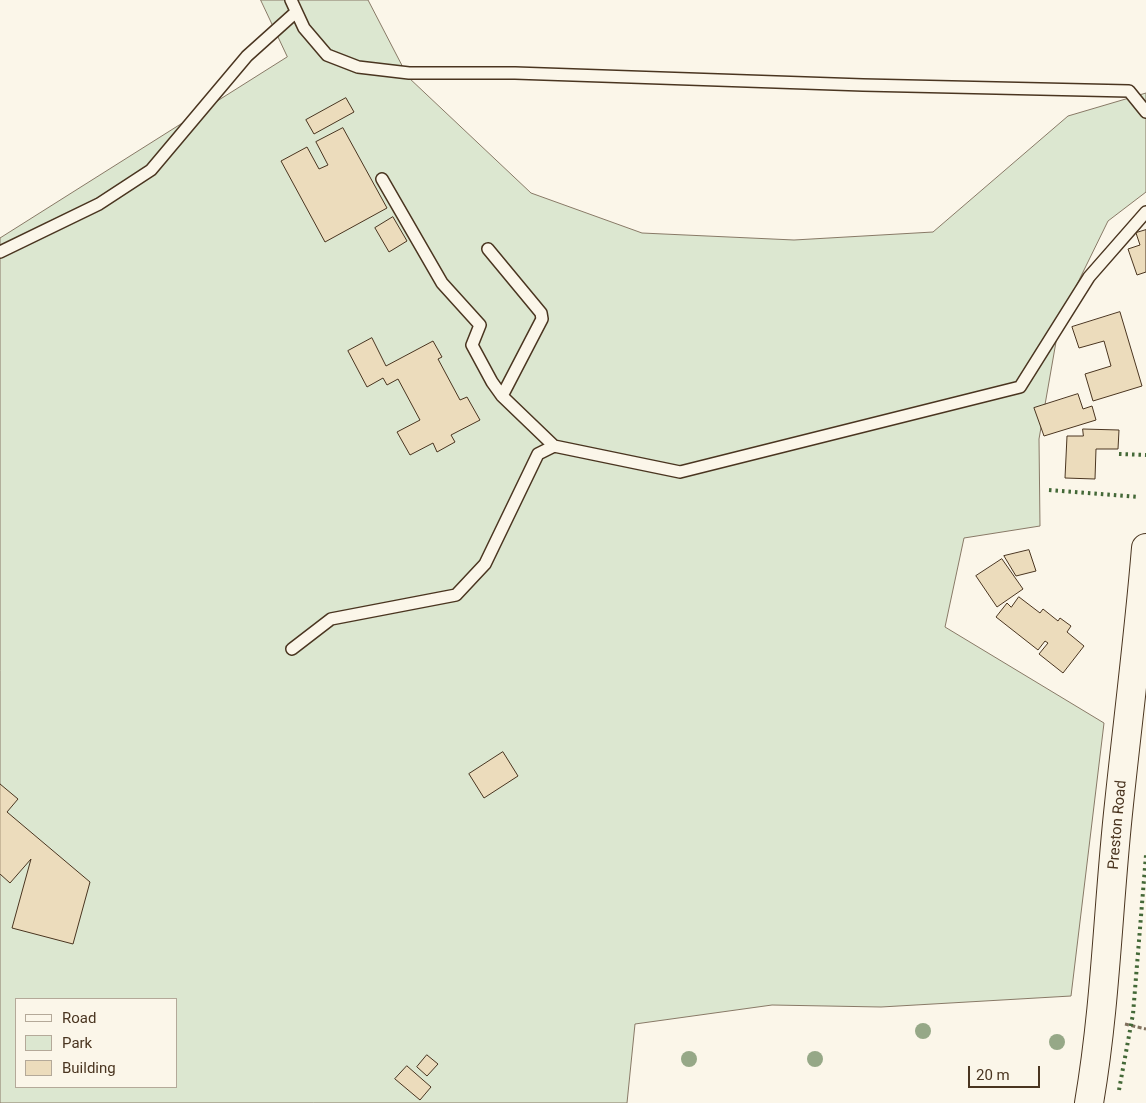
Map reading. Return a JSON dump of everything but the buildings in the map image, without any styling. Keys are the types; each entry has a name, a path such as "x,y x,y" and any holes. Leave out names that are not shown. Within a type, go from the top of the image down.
{"street":[{"name":"Preston Road","path":"1089,1103 1101,1017 1119,804 1137,652 1146,548"}],"lane":[{"path":"290,0 304,28 327,55 358,67 409,72 515,73 853,85 1129,90 1146,112"},
{"path":"0,252 99,204 151,170 248,56 296,12"},
{"path":"382,179 442,283 480,325 472,345 492,382 502,396 554,446 680,472 1020,387 1089,277 1146,212"},
{"path":"488,249 541,313 542,319 502,396"},
{"path":"292,649 331,619 456,595 485,564 538,454 554,446"}],"green space":[{"path":"261,0 368,0 408,77 531,193 642,233 794,240 933,232 1068,116 1146,93 1146,192 1108,221 1060,319 1039,439 1040,526 964,538 945,627 1104,723 1071,996 881,1007 772,1005 635,1024 627,1103 0,1103 0,238 287,57"}],"hedge":[{"path":"1119,454 1146,455"},
{"path":"1049,490 1139,497"},
{"path":"1119,1090 1133,1014 1146,855"}]}
